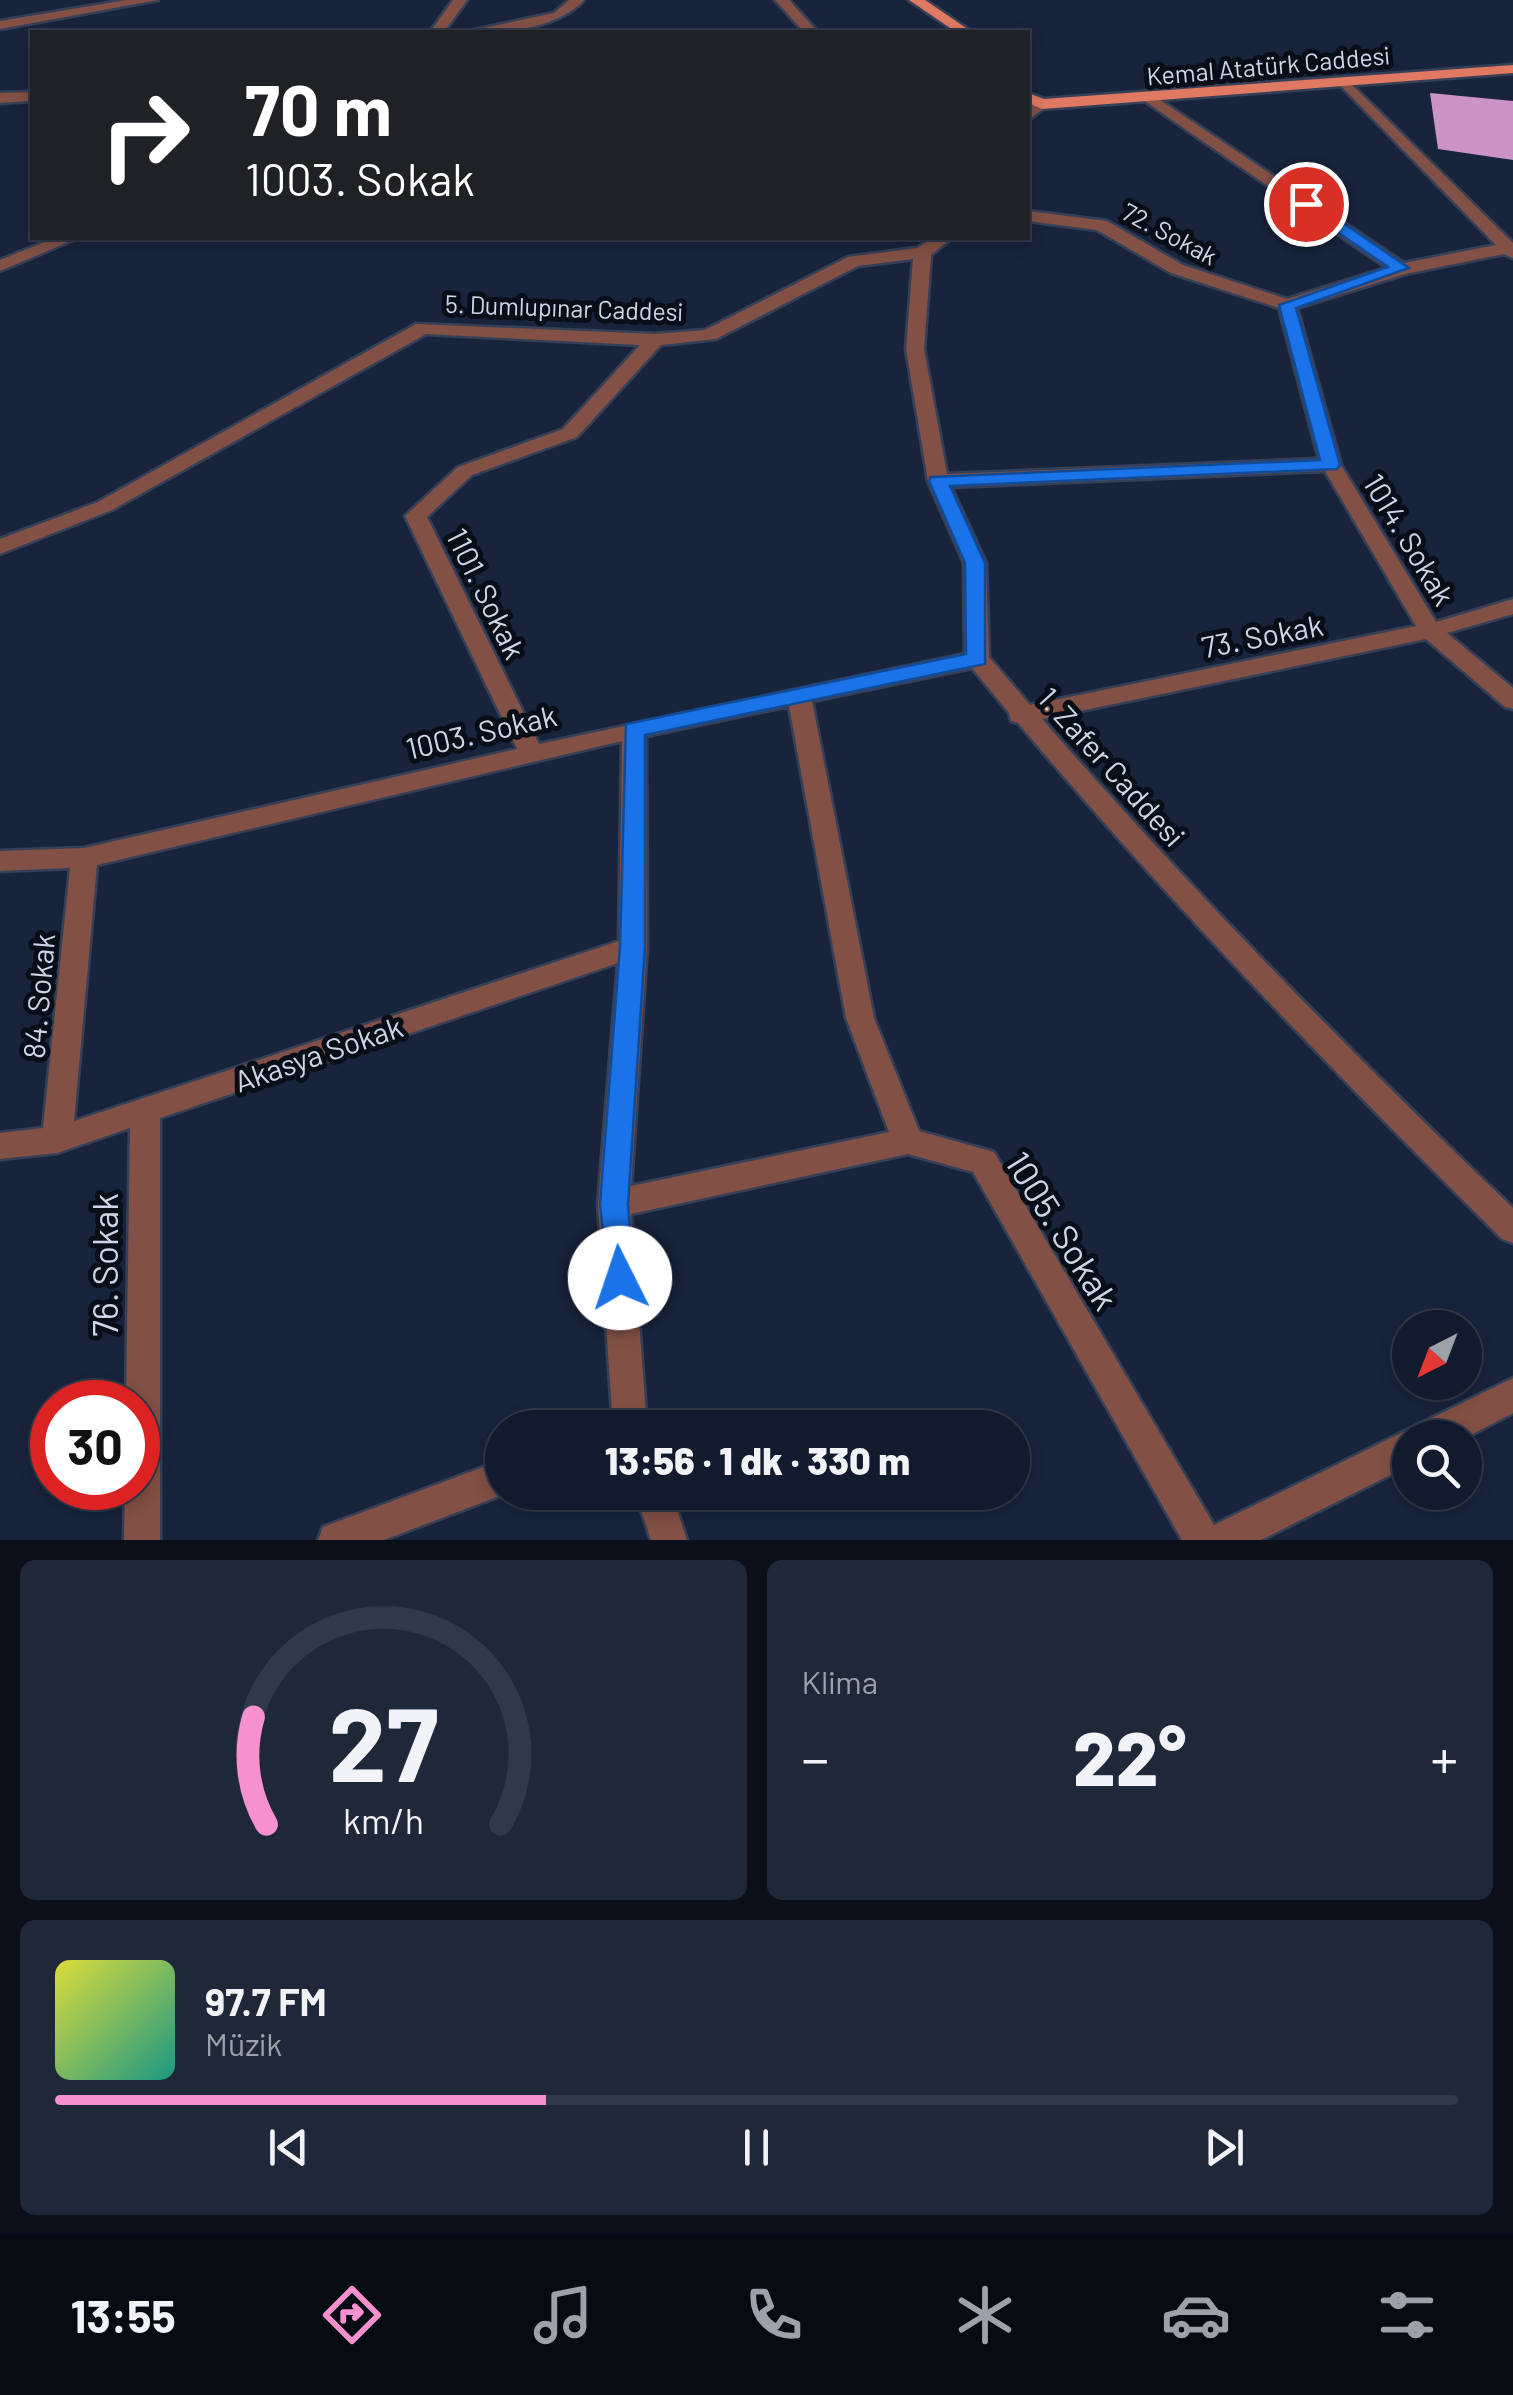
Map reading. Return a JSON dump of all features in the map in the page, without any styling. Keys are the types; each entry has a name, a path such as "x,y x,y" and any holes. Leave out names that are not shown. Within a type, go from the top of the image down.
{"main road":[{"path":"916,0 962,30"},
{"name":"Kemal Atatürk Caddesi","path":"1035,101 1148,97 1506,69"}],"street":[{"path":"0,25 150,0"},
{"path":"438,30 460,0"},
{"path":"483,30 558,16 576,0"},
{"path":"782,0 809,30"},
{"path":"1506,69 1513,79"},
{"path":"1344,81 1507,242"},
{"path":"0,98 30,97"},
{"path":"1148,97 1401,268"},
{"name":"72. Sokak","path":"1030,216 1101,225 1177,270 1287,305"},
{"path":"0,266 65,240"},
{"path":"852,240 854,261"},
{"path":"940,240 922,253 914,349 938,481 975,563 977,659"},
{"path":"1287,305 1401,268 1507,242"},
{"name":"5. Dumlupınar Caddesi","path":"0,546 105,506 423,328 655,340 709,335 854,261 922,253"},
{"name":"1014. Sokak","path":"1287,305 1331,465 1430,632 1513,700"},
{"name":"1101. Sokak","path":"532,753 416,516 465,471 570,433 655,340"},
{"path":"938,481 1331,465"},
{"name":"73. Sokak","path":"1020,714 1430,632 1513,606"},
{"name":"1003. Sokak","path":"0,861 84,858 634,730 977,659"},
{"name":"1. Zafer Caddesi","path":"977,659 1020,714 1132,840 1365,1085 1513,1228"},
{"path":"614,1204 908,1141 860,1018 800,694"},
{"path":"629,1410 614,1204 632,947 634,730"},
{"name":"84. Sokak","path":"58,1140 84,858"},
{"name":"Akasya Sokak","path":"0,1146 58,1140 632,947"},
{"name":"76. Sokak","path":"142,1540 145,1111"},
{"name":"1005. Sokak","path":"908,1141 983,1161 1202,1540"},
{"path":"1464,1420 1513,1395"},
{"path":"1223,1540 1392,1455"},
{"path":"336,1540 485,1484"},
{"path":"659,1510 670,1540"}],"building":[{"path":"1430,93 1513,101 1513,160 1438,149"}],"route":[{"path":"620,1278 614,1204 632,947 634,730 977,659 975,563 938,481 1331,465 1287,305 1328,288 1401,268 1306,204"}]}
